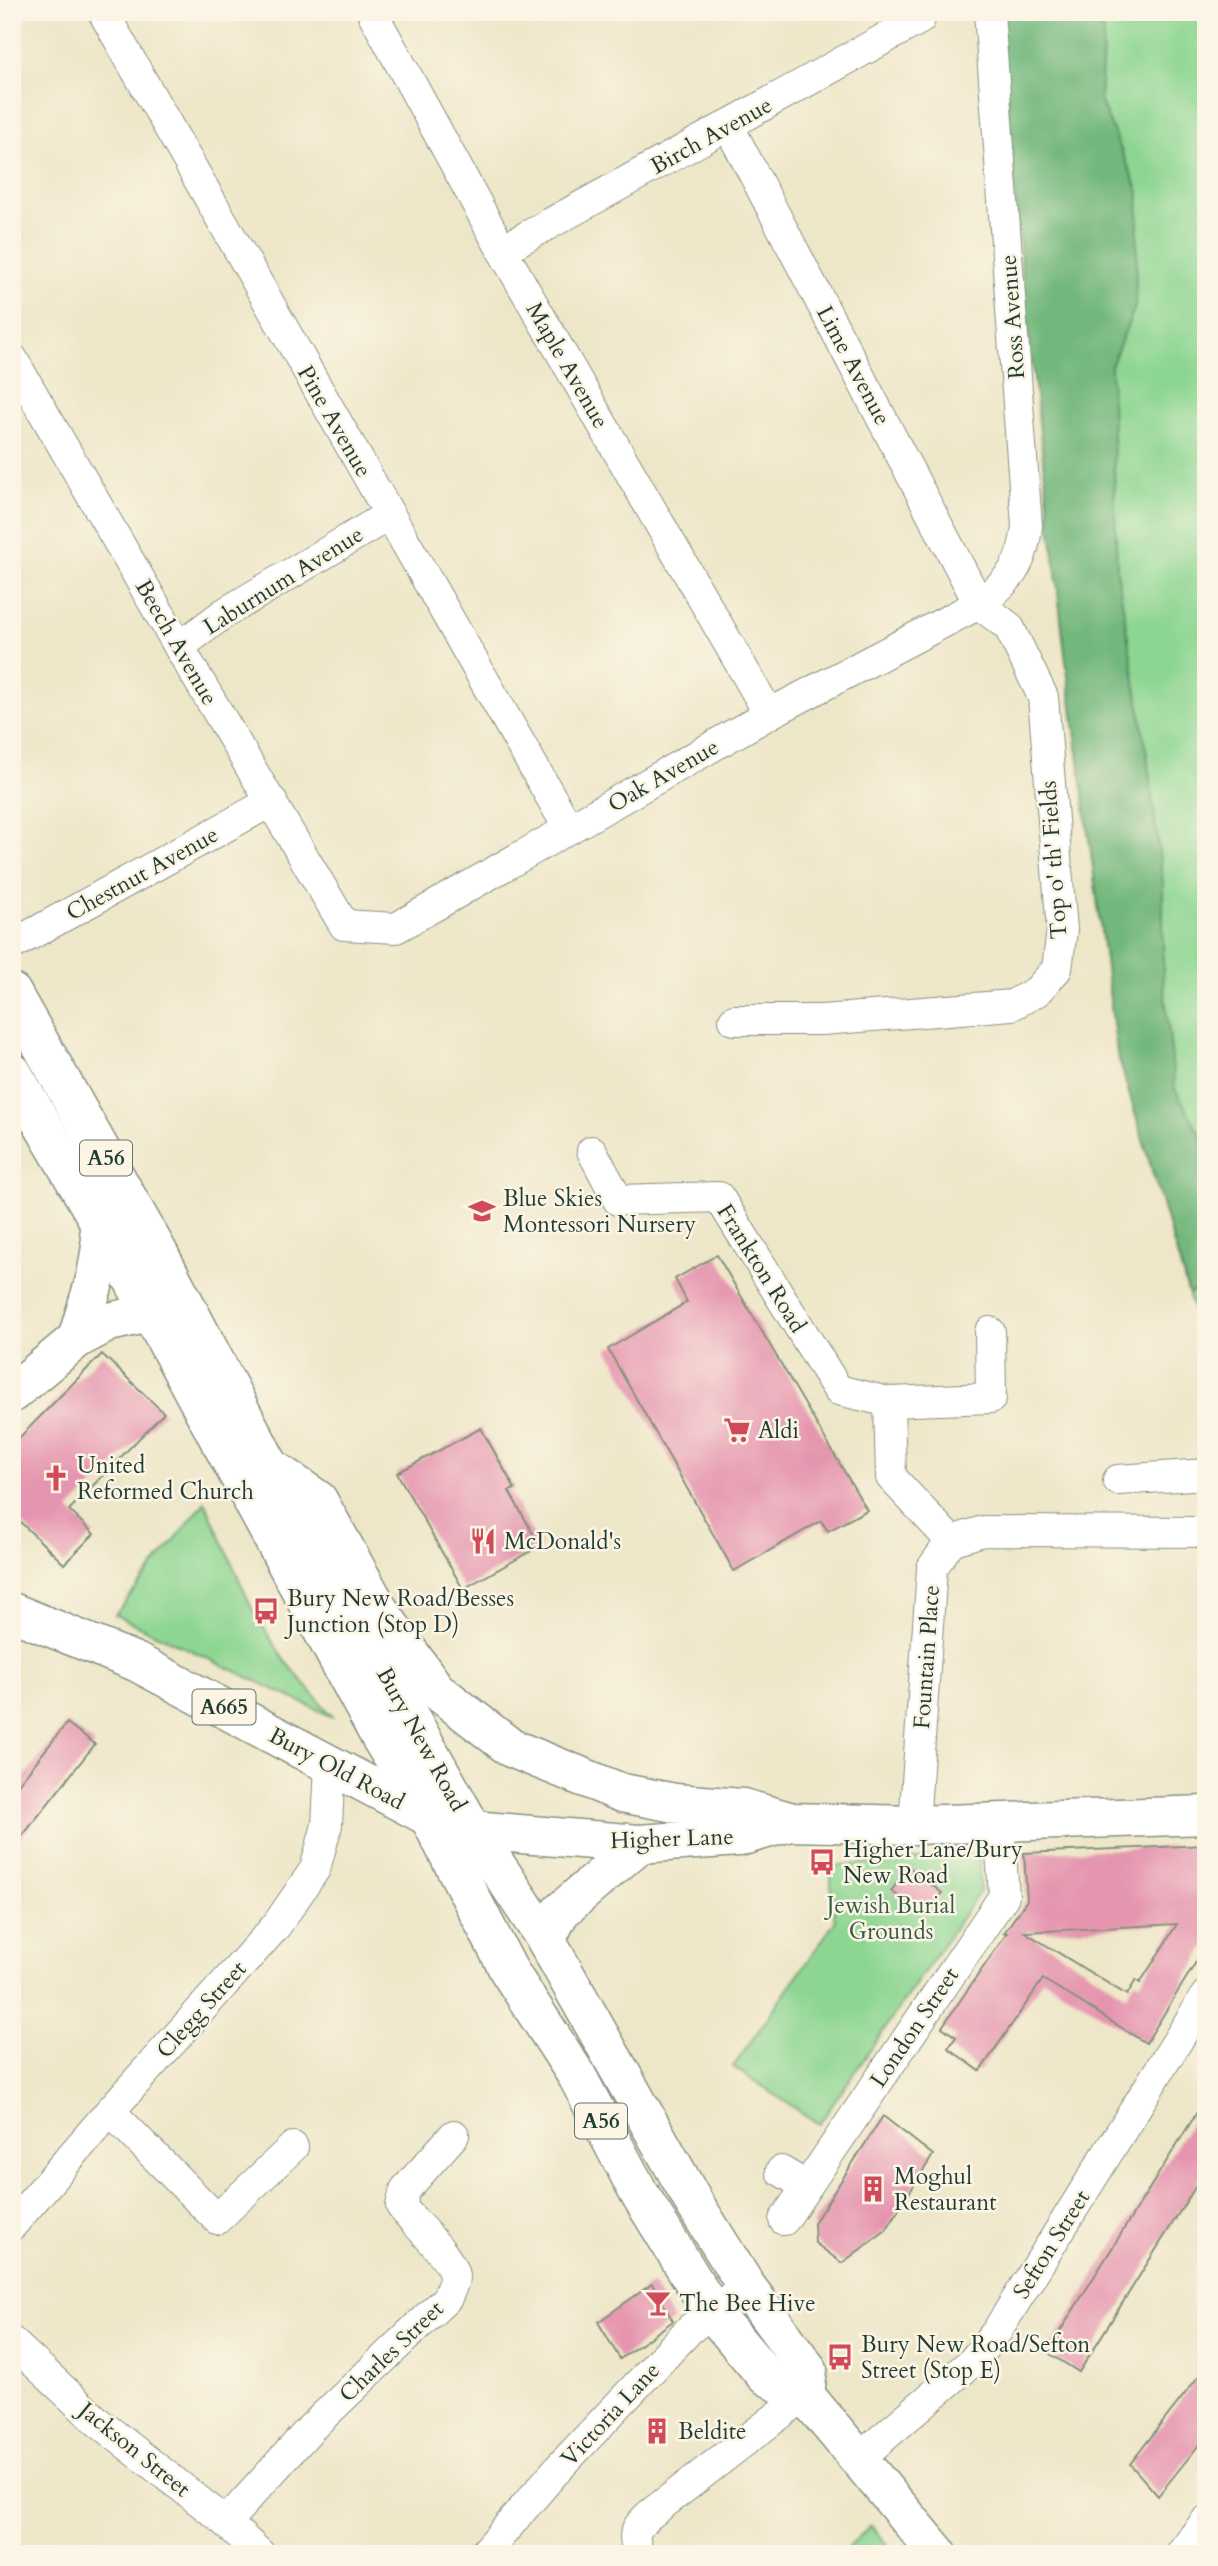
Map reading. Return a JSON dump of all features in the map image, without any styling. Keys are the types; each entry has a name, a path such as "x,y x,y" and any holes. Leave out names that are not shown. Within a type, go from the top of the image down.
{"main road":[{"name":"Bury New Road","path":"12,993 197,1324 270,1467 473,1830 546,1940 693,2201 746,2286 808,2370 805,2395"},
{"name":"Bury New Road","path":"12,1072 150,1313 380,1737 429,1817 509,1971 577,2076 638,2191 713,2313 765,2375 786,2388 805,2395 938,2554"},
{"path":"77,1339 96,1276 101,1247 98,1220"},
{"path":"12,1393 77,1339 109,1322 150,1313 177,1314 197,1324"},
{"path":"270,1467 318,1500 379,1610 436,1690 511,1748 622,1793 675,1803 743,1808 790,1822"},
{"name":"Bury Old Road","path":"12,1612 136,1662 429,1817 473,1830"},
{"name":"Higher Lane","path":"473,1830 639,1843 739,1837 790,1822 914,1825 1206,1815"},
{"path":"546,1940 560,1912 639,1843"}],"street":[{"name":"Pine Avenue","path":"103,12 569,829"},
{"name":"Maple Avenue","path":"372,12 502,250 769,715"},
{"name":"Ross Avenue","path":"979,604 1002,586 1019,564 1025,546 1027,526 989,12"},
{"name":"Birch Avenue","path":"502,250 920,19"},
{"name":"Lime Avenue","path":"728,125 979,604"},
{"name":"Beech Avenue","path":"12,358 344,926"},
{"name":"Laburnum Avenue","path":"179,647 223,614 389,515"},
{"name":"Oak Avenue","path":"344,926 396,928 769,715 979,604"},
{"name":"Top o' th' Fields","path":"734,1020 822,1020 1012,1005 1036,992 1057,969 1062,930 1043,697 1009,627 979,604"},
{"name":"Chestnut Avenue","path":"12,944 272,802"},
{"name":"Frankton Road","path":"592,1152 618,1200 719,1197 838,1390 888,1402 991,1398 990,1332"},
{"path":"888,1402 891,1478 951,1541 983,1531 1206,1532"},
{"path":"1118,1480 1206,1474"},
{"name":"Fountain Place","path":"914,1825 932,1568 951,1541"},
{"name":"Clegg Street","path":"12,2225 110,2110 276,1926 315,1869 327,1825 330,1765"},
{"name":"London Street","path":"783,2220 1004,1896 999,1822"},
{"name":"Sefton Street","path":"858,2460 973,2361 997,2331 1206,1995"},
{"path":"110,2110 217,2219 293,2147"},
{"name":"Charles Street","path":"226,2522 312,2427 447,2298 454,2279 451,2263 401,2206 405,2190 454,2135"},
{"path":"780,2171 806,2186"},
{"name":"Victoria Lane","path":"484,2554 555,2472 690,2329 746,2286"},
{"name":"Jackson Street","path":"12,2342 98,2422 226,2522 260,2554"},
{"path":"639,2554 633,2540 636,2528 649,2515 805,2395"},
{"path":"1180,2554 1206,2521"}],"green space":[{"path":"999,12 1206,12 1206,1329 1193,1309 1117,1052 1064,645"},
{"path":"999,12 1101,12 1104,27 1100,100 1139,192 1135,307 1111,366 1117,570 1147,755 1163,884 1163,976 1175,1089 1206,1144 1206,1285 1189,1294 1117,1052 1064,645 1022,272"},
{"path":"205,1502 253,1611 285,1661 333,1717 115,1615"},
{"name":"Jewish Burial Grounds","path":"979,1854 980,1891 819,2124 733,2067 835,1922 829,1866"},
{"path":"870,2525 895,2554 843,2554"}],"building":[{"name":"Aldi","path":"717,1255 867,1510 828,1531 821,1521 734,1571 608,1349 687,1302 675,1279"},
{"name":"United Reformed Church","path":"102,1354 164,1413 69,1510 94,1534 64,1564 12,1514 12,1445"},
{"path":"481,1428 515,1489 509,1491 540,1546 463,1589 397,1473"},
{"path":"67,1723 95,1744 12,1849 12,1792"},
{"path":"1206,1845 1206,1946 1146,2043 1043,1979 980,2071 948,2048 956,2037 942,2027 1027,1900 1024,1853","holes":["1177,1924 1140,1983 1136,1980 1127,1995 1025,1932"]},
{"path":"909,1867 942,1893 925,1915 891,1891"},
{"path":"1206,2098 1206,2170 1079,2372 1047,2352"},
{"name":"Moghul Restaurant","path":"883,2116 933,2155 886,2230 842,2263 815,2243 814,2223"},
{"path":"652,2284 673,2321 620,2359 598,2322"},
{"path":"1206,2367 1206,2436 1158,2496 1130,2464"}],"place":[{"name":"Blue Skies Montessori Nursery","path":"482,1211"},
{"name":"Aldi","path":"737,1430"},
{"name":"United Reformed Church","path":"56,1478"},
{"name":"McDonald's","path":"483,1541"},
{"name":"Bury New Road/Besses Junction (Stop D)","path":"266,1611"},
{"name":"Higher Lane/Bury New Road","path":"822,1862"},
{"name":"Moghul Restaurant","path":"873,2189"},
{"name":"The Bee Hive","path":"658,2303"},
{"name":"Bury New Road/Sefton Street (Stop E)","path":"840,2357"},
{"name":"Beldite","path":"657,2431"}]}
